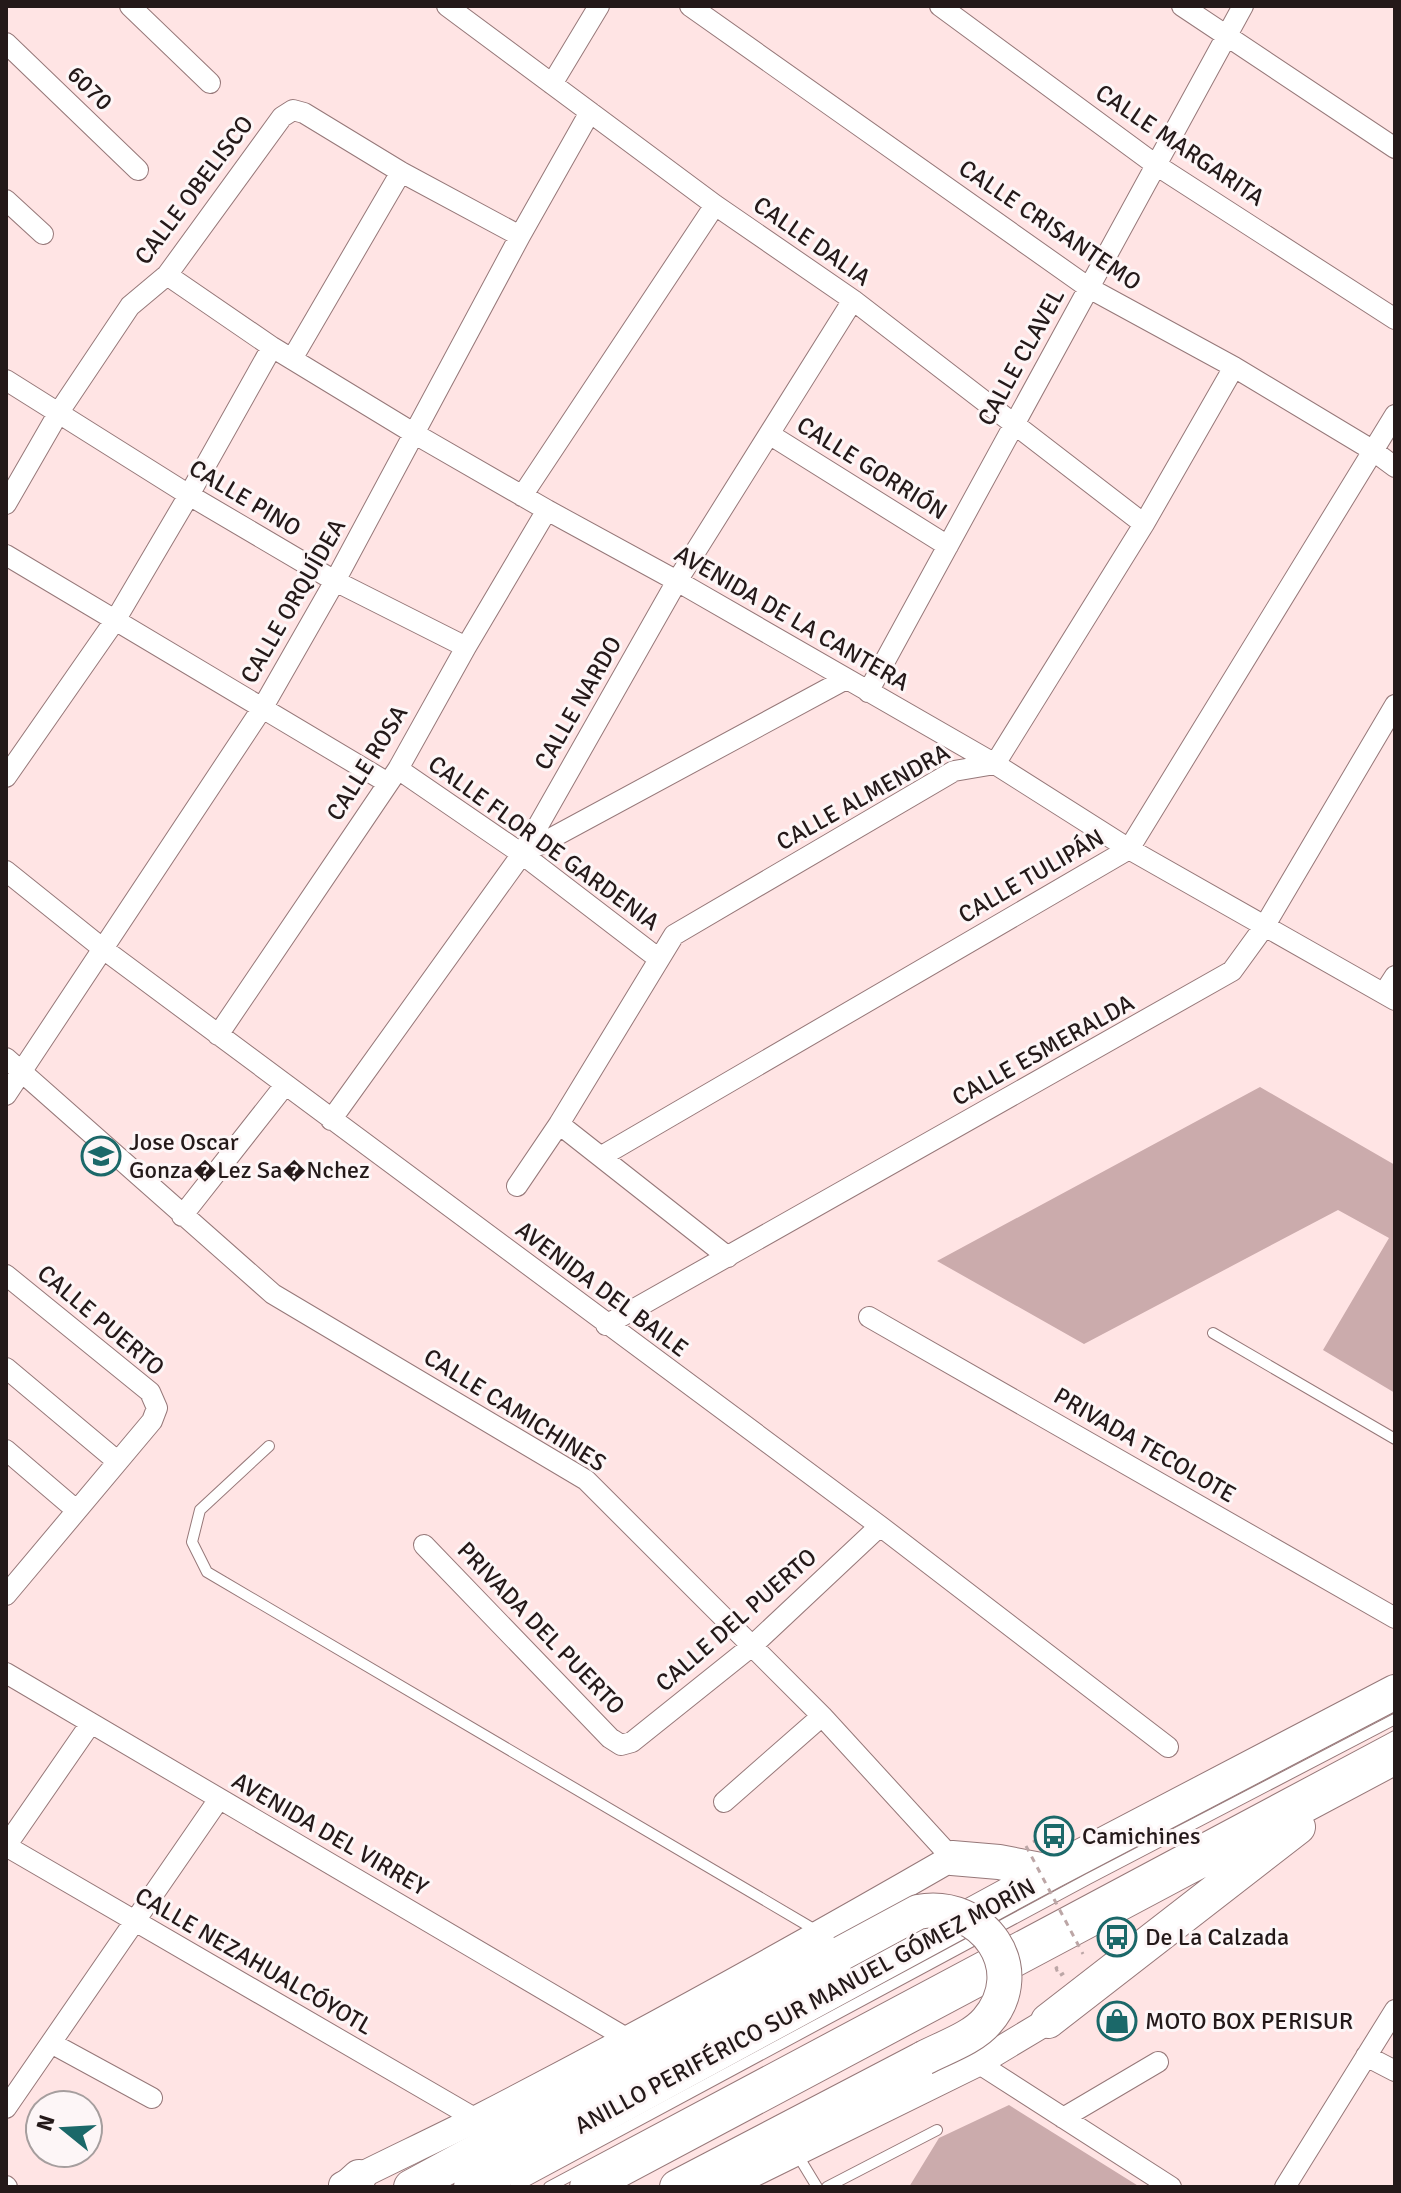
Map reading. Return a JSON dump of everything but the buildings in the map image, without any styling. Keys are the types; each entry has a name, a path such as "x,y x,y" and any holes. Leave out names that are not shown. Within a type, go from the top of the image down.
{"highway":[{"name":"ANILLO PERIFÉRICO SUR MANUEL GÓMEZ MORÍN","path":"471,2187 1051,1872 1395,1692"},
{"path":"1048,2021 1388,1768"},
{"path":"587,2187 1388,1768"},
{"path":"952,1858 999,1862 1051,1872"},
{"path":"411,2187 832,1943 918,1912 941,1909 963,1914 990,1936 1003,1967 1002,1989 994,2011 980,2028 677,2187"}],"street":[{"path":"130,6 210,83"},
{"name":"CALLE DALIA","path":"447,6 715,205 853,300 1144,524"},
{"path":"552,84 599,6"},
{"name":"CALLE CRISANTEMO","path":"690,6 1089,288 1234,367 1395,467"},
{"name":"CALLE MARGARITA","path":"940,6 1156,165 1395,319"},
{"path":"1182,6 1395,148"},
{"name":"CALLE CLAVEL","path":"868,692 1243,6"},
{"name":"6070","path":"6,43 138,170"},
{"name":"CALLE OBELISCO","path":"6,504 59,412 130,306 167,275 282,117 293,110 304,113 401,172"},
{"name":"CALLE ORQUÍDEA","path":"6,1095 263,707 335,581 590,112"},
{"path":"292,359 401,172 520,236"},
{"path":"6,200 43,234"},
{"path":"522,496 715,205"},
{"name":"AVENIDA DE LA CANTERA","path":"167,275 272,347 415,434 995,764 1129,849 1264,927 1391,990"},
{"name":"CALLE NARDO","path":"331,1120 522,854 677,581 853,300"},
{"path":"6,777 116,619 272,347"},
{"path":"995,764 1144,524 1234,367"},
{"name":"CALLE PINO","path":"6,380 189,495 335,581 466,647"},
{"name":"CALLE TULIPÁN","path":"602,1156 1129,849 1395,415"},
{"name":"CALLE GORRIÓN","path":"769,434 948,546"},
{"name":"CALLE ROSA","path":"218,1035 393,776 547,510"},
{"name":"CALLE FLOR DE GARDENIA","path":"6,555 263,707 393,776 522,854 659,959"},
{"path":"522,854 846,679"},
{"name":"CALLE ESMERALDA","path":"606,1325 1232,971 1264,927 1395,705"},
{"name":"CALLE ALMENDRA","path":"517,1186 559,1124 674,935 954,771 995,764"},
{"name":"AVENIDA DEL BAILE","path":"6,871 102,948 880,1526 1168,1747"},
{"name":"CALLE CAMICHINES","path":"6,1058 273,1294 586,1480 822,1716 952,1858"},
{"path":"182,1216 285,1085"},
{"path":"559,1124 728,1257"},
{"name":"CALLE PUERTO","path":"6,1275 150,1392 157,1408 152,1421 117,1461"},
{"name":"PRIVADA TECOLOTE","path":"869,1317 1395,1618"},
{"path":"6,1368 117,1461 14,1571 6,1595"},
{"path":"6,1450 75,1509"},
{"name":"CALLE DEL PUERTO","path":"621,1745 632,1742 752,1646 880,1526"},
{"name":"PRIVADA DEL PUERTO","path":"424,1545 610,1738 621,1745"},
{"name":"AVENIDA DEL VIRREY","path":"6,1673 628,2039"},
{"path":"724,1802 822,1716"},
{"path":"6,1846 91,1723"},
{"path":"6,2108 219,1799"},
{"name":"CALLE NEZAHUALCÓYOTL","path":"6,1846 476,2119"},
{"path":"349,2184 628,2039 832,1943 952,1858"},
{"path":"1285,2187 1395,2010"},
{"path":"726,2187 978,2063 1048,2021"},
{"path":"51,2043 152,2098"},
{"path":"1366,2056 1395,2071"},
{"path":"1063,2118 1158,2062"},
{"path":"978,2063 1171,2187"}],"lane":[{"path":"1213,1333 1395,1439"},
{"path":"269,1446 200,1510 192,1542 207,1572 832,1943"},
{"path":"515,2187 1088,1879 1395,1719"},
{"path":"549,2187 1395,1736"},
{"path":"827,2187 937,2130"},
{"path":"796,2152 817,2187"}],"path":[{"path":"1026,1846 1083,1954"},
{"path":"1069,1961 1056,1968 1059,1976 1072,1969"}],"place":[{"name":"Jose Oscar Gonza�Lez Sa�Nchez","path":"101,1156"},
{"name":"Camichines","path":"1054,1836"},
{"name":"De La Calzada","path":"1117,1937"},
{"name":"MOTO BOX PERISUR","path":"1117,2021"}]}
